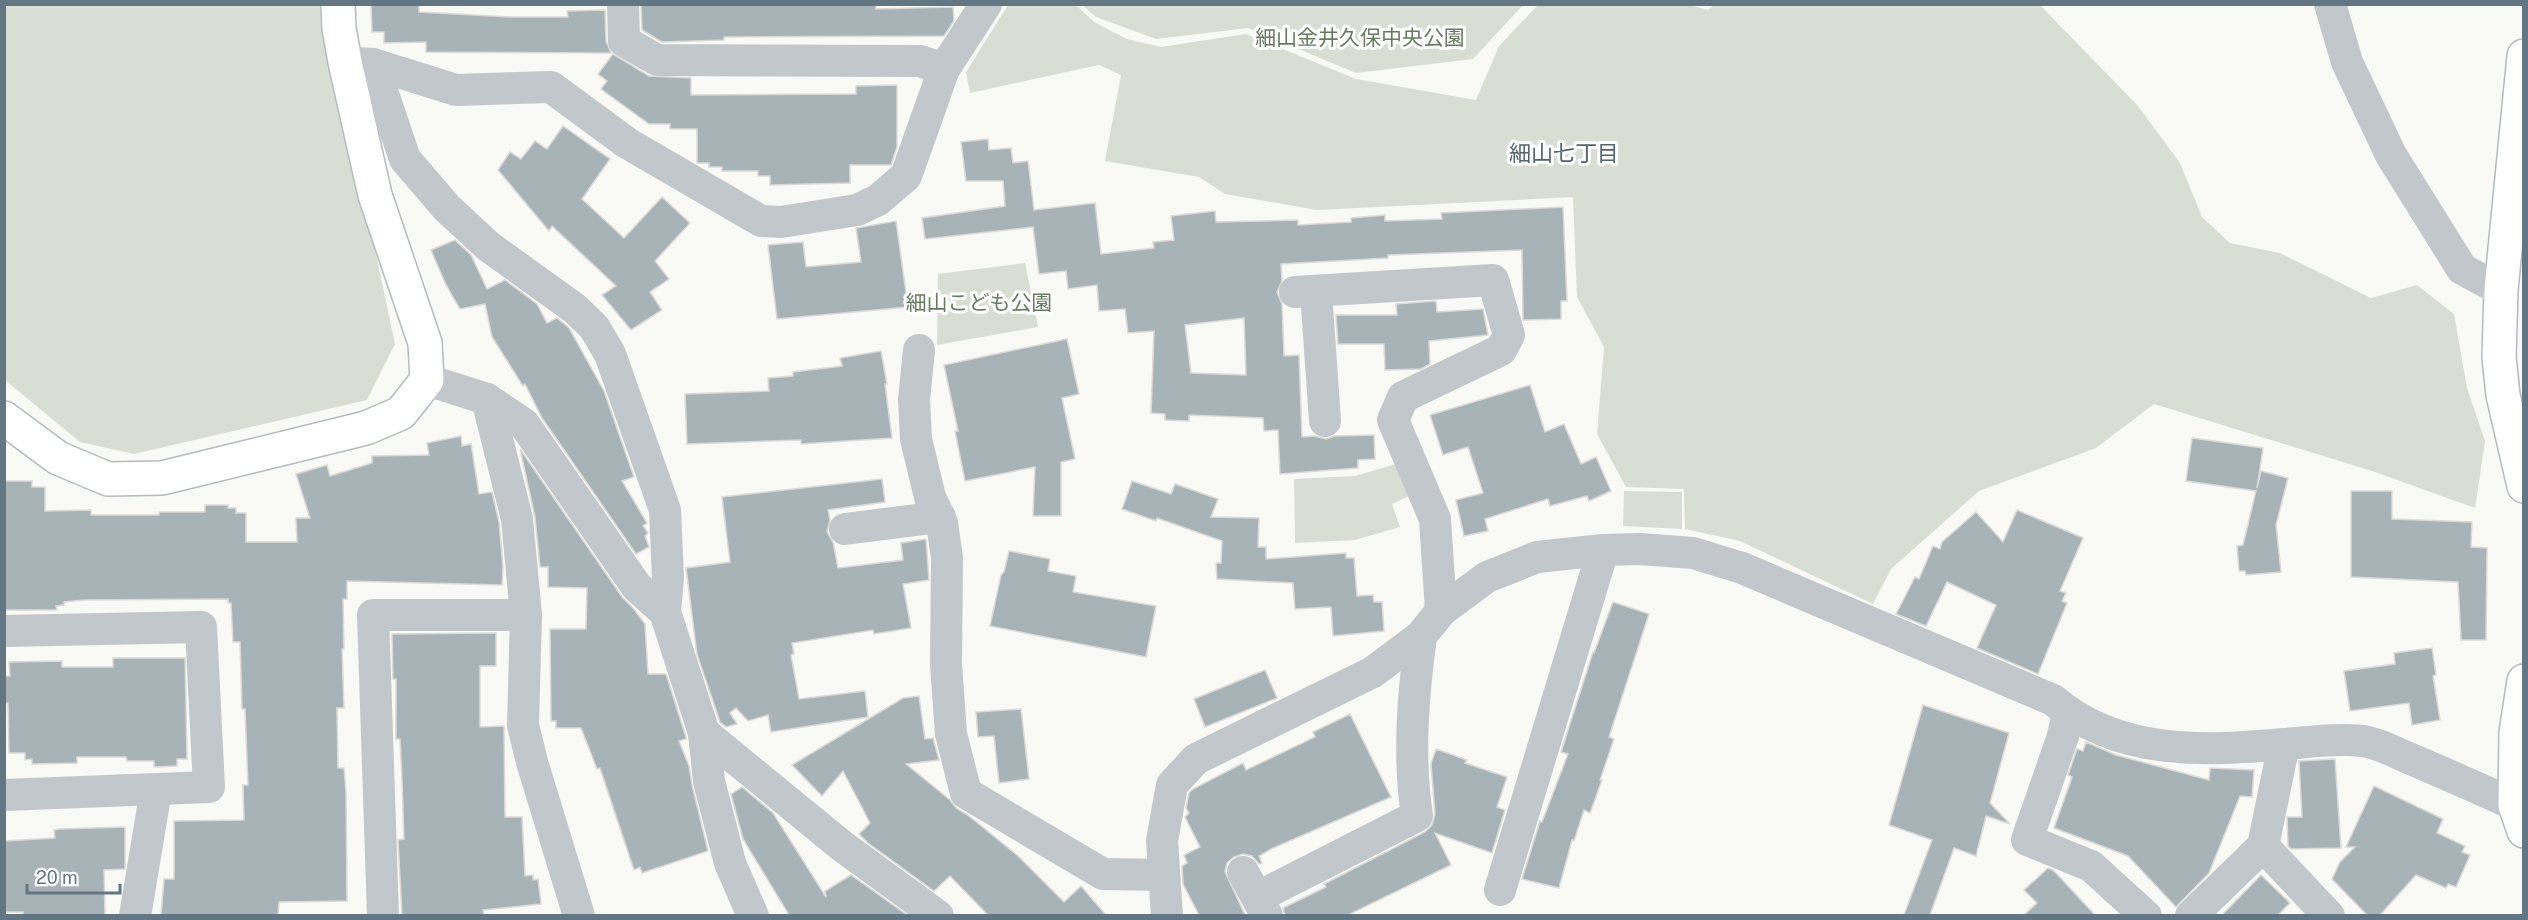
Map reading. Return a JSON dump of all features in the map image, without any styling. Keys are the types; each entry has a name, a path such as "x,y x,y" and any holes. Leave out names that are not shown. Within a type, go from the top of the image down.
{"street":[{"path":"338,4 359,63 405,159 447,208 488,246 574,308 594,327 610,354 665,510 668,569 665,612 704,733 709,781 730,863 753,915"},
{"path":"623,4 624,41 657,60 920,61 944,69"},
{"path":"359,63 456,90 551,87 627,143 761,220 781,222 857,210 879,200 906,176 944,69 986,4"},
{"path":"2330,4 2347,62 2391,155 2462,269 2501,290"},
{"path":"2523,56 2501,290 2499,357 2503,395 2523,486"},
{"path":"4,418 58,458 108,479 162,478 366,428 401,413 427,380 425,343 375,195 359,63"},
{"path":"1325,421 1306,291 1493,280 1509,335 1501,350 1403,397 1393,420 1435,519 1441,611"},
{"path":"919,350 915,400 916,440 930,497 940,517 947,558 946,664 951,734 966,793 1103,874 1164,875"},
{"path":"427,380 487,399 524,424 637,586 665,612"},
{"path":"487,399 517,519 526,615 523,725 532,762 579,915"},
{"path":"845,529 940,517"},
{"path":"1167,915 1162,841 1172,785 1196,759 1373,672 1421,636 1441,611 1488,577 1537,557 1603,550 1640,549 1693,553 1742,568 2053,700 2068,713 2087,723 2133,740 2176,748 2238,748 2338,740 2374,743 2519,818 2523,681"},
{"path":"1500,890 1603,550"},
{"path":"383,915 373,615 526,615"},
{"path":"4,631 201,627 209,787 4,795"},
{"path":"1256,895 1417,816 1413,791 1414,690 1421,636"},
{"path":"2068,713 2063,736 2027,840 2091,866 2146,915"},
{"path":"704,733 842,846 938,915"},
{"path":"2191,915 2263,846 2284,744"},
{"path":"135,915 156,790"},
{"path":"2263,846 2329,915"}],"green space":[{"path":"1715,4 2040,5 2138,106 2180,163 2202,217 2230,243 2280,253 2371,298 2417,285 2454,314 2467,388 2485,441 2475,508 2372,471 2154,404 2096,448 1979,491 1891,569 1873,604 1740,541 1685,529 1684,489 1626,487 1597,434 1604,347 1577,297 1573,197 1317,210 1225,194 1199,177 1105,161 1121,75 1099,65 970,93 966,72 1008,5 1076,5 1094,22 1127,39 1161,47 1246,34 1356,79 1476,100 1499,46 1538,5 1690,5 1708,10"},
{"path":"4,5 323,5 395,344 367,400 134,454 80,442 5,380"},
{"name":"細山金井久保中央公園","path":"1082,5 1523,5 1473,59 1356,73 1248,28 1156,39 1096,17"},
{"name":"細山こども公園","path":"1025,263 1038,327 937,345 938,274"},
{"path":"1399,463 1415,493 1392,504 1400,527 1355,540 1295,543 1294,479 1355,476"},
{"path":"1624,491 1682,492 1682,529 1623,526"}],"building":[{"path":"371,4 419,4 419,12 511,17 568,17 567,11 605,10 606,41 611,53 426,52 426,42 384,43 384,32 372,32"},
{"path":"641,4 876,4 876,9 953,7 954,21 944,36 724,37 724,40 662,42 642,30"},
{"path":"613,54 649,76 691,78 691,95 856,94 856,86 897,85 897,147 891,165 850,165 850,183 770,185 770,176 758,176 758,171 722,171 722,167 709,167 709,163 697,163 697,129 670,129 670,124 649,124 601,89 607,81 598,74"},
{"path":"563,126 610,159 582,199 624,238 662,197 690,223 655,261 669,279 650,292 662,310 631,330 602,295 616,286 552,226 549,231 498,170 510,152 521,159 535,141 547,149"},
{"path":"988,139 989,150 1011,148 1013,163 1028,161 1034,210 1095,203 1101,254 1154,248 1153,242 1174,240 1171,216 1215,211 1216,222 1298,220 1298,225 1351,222 1351,218 1385,215 1385,221 1442,219 1441,213 1563,207 1567,301 1561,301 1561,319 1523,320 1522,250 1388,255 1388,258 1281,264 1282,281 1277,292 1282,304 1284,356 1299,355 1302,437 1315,436 1326,439 1335,436 1374,435 1375,459 1358,460 1358,468 1280,474 1278,430 1264,431 1263,418 1189,415 1189,421 1165,420 1165,414 1151,413 1154,331 1128,333 1125,309 1099,311 1097,285 1068,289 1066,271 1039,274 1033,227 925,239 922,218 1005,206 1003,181 966,181 961,142","holes":["1244,318 1246,375 1191,373 1185,325"]},
{"path":"896,221 908,307 777,319 768,245 803,242 806,267 861,262 856,228"},
{"path":"455,240 471,255 487,289 505,280 537,304 547,323 557,318 569,328 604,391 634,477 622,481 647,523 643,526 648,533 645,536 649,547 636,554 542,418 525,384 523,386 492,337 485,304 460,309 446,285 431,250"},
{"path":"1436,301 1437,312 1483,309 1488,335 1429,341 1430,364 1421,369 1385,370 1384,344 1338,344 1336,315 1397,315 1396,304"},
{"path":"1067,339 1079,394 1062,398 1075,459 1061,462 1061,516 1033,516 1035,467 965,481 955,431 958,431 944,365"},
{"path":"881,351 887,384 885,384 892,438 801,444 801,440 687,444 685,394 769,391 768,378 793,376 793,372 842,366 840,358"},
{"path":"1530,385 1545,432 1564,424 1581,464 1596,457 1611,491 1589,501 1587,496 1550,506 1548,499 1485,519 1488,531 1464,536 1456,500 1483,493 1468,447 1443,455 1430,415"},
{"path":"461,436 462,446 471,444 479,494 492,492 499,522 503,567 502,585 347,581 347,599 343,599 344,708 337,708 338,768 344,768 346,792 347,901 279,902 278,915 161,915 164,879 174,879 174,821 244,820 243,785 248,785 245,709 242,709 240,642 233,642 231,603 228,603 228,599 84,600 64,602 64,605 56,606 57,610 4,610 4,481 32,481 32,487 45,487 45,511 91,510 91,515 159,515 159,512 205,512 205,505 228,505 228,508 236,508 236,513 246,513 246,542 297,542 296,518 310,518 296,474 327,465 330,476 372,463 372,456 429,455 427,443"},
{"path":"2192,438 2263,448 2257,488 2261,471 2288,478 2276,525 2281,572 2246,575 2245,571 2239,571 2237,546 2243,545 2256,491 2186,481"},
{"path":"520,449 622,597 645,624 648,674 666,674 686,737 679,741 689,766 708,851 642,873 640,867 634,870 600,768 597,769 581,728 556,728 556,721 551,721 550,629 586,629 587,588 548,587 548,567 540,567 535,517"},
{"path":"882,479 885,502 828,510 830,520 827,532 833,542 838,568 903,560 901,543 926,539 929,580 903,584 911,628 874,634 873,630 792,643 794,654 791,655 799,699 865,691 868,717 771,732 768,715 748,721 736,708 730,713 737,724 726,727 720,722 697,654 686,568 730,562 722,497"},
{"path":"1132,481 1171,494 1175,484 1218,499 1211,517 1259,518 1258,547 1266,547 1266,559 1346,553 1346,558 1354,558 1357,596 1373,595 1374,602 1382,602 1384,631 1333,636 1331,607 1295,609 1293,583 1217,579 1216,563 1221,563 1222,541 1157,518 1156,521 1122,509"},
{"path":"2351,491 2392,491 2392,519 2472,522 2471,547 2487,548 2486,640 2461,640 2458,582 2351,577"},
{"path":"2017,510 2083,538 2060,591 2066,593 2062,601 2067,603 2038,674 1977,648 1996,605 1947,582 1926,626 1896,614 1915,577 1919,579 1933,546 1940,549 1942,542 1976,512 2003,542"},
{"path":"1009,551 1050,559 1048,571 1076,576 1073,592 1156,606 1146,657 990,626 1001,575 1004,572"},
{"path":"1613,602 1649,614 1609,737 1614,739 1600,780 1602,780 1590,813 1584,810 1574,841 1572,840 1559,888 1522,879 1540,821 1542,822 1568,754 1561,752 1593,652"},
{"path":"496,633 496,666 480,666 480,727 504,726 505,817 522,817 525,876 533,875 533,880 538,879 541,904 483,910 484,915 402,915 398,840 404,839 402,780 400,739 396,739 396,679 393,679 392,634"},
{"path":"2432,648 2436,675 2433,676 2440,720 2412,725 2409,703 2350,711 2344,671 2395,664 2394,653"},
{"path":"113,658 185,658 187,759 177,759 177,766 154,767 154,761 127,761 126,757 77,757 77,763 32,764 32,759 25,760 25,753 9,753 8,703 4,703 4,676 10,676 9,662 62,661 62,667 113,667"},
{"path":"1265,670 1277,698 1205,727 1194,699"},
{"path":"919,696 925,739 933,738 939,760 906,764 950,800 956,808 1018,856 1064,902 1081,886 1106,915 988,915 950,876 934,891 859,834 870,823 843,771 822,796 792,765 903,698"},
{"path":"1923,705 2009,733 1990,803 2010,824 1986,816 1976,856 1954,848 1930,915 1904,915 1932,840 1889,825"},
{"path":"1021,709 1029,779 999,783 994,736 978,737 976,712"},
{"path":"1350,714 1391,797 1271,849 1259,856 1262,863 1259,864 1252,856 1243,854 1234,857 1227,863 1225,872 1245,915 1199,915 1183,884 1182,866 1187,863 1184,855 1200,847 1185,817 1189,813 1186,808 1189,793 1243,763 1246,770 1315,737 1313,732"},
{"path":"2086,742 2116,755 2209,780 2210,768 2254,770 2252,797 2240,796 2209,873 2176,907 2128,856 2054,828 2072,777 2068,775 2077,749 2083,751"},
{"path":"1436,749 1467,760 1465,763 1507,777 1497,807 1505,810 1492,853 1435,833 1451,865 1348,915 1285,915 1283,908 1326,887 1324,884 1425,832 1432,825 1435,814 1431,764"},
{"path":"2335,759 2341,848 2291,849 2288,846 2287,817 2302,817 2299,761"},
{"path":"2374,786 2443,819 2437,833 2465,846 2462,852 2470,855 2456,887 2448,884 2446,888 2416,875 2380,915 2367,915 2332,879 2340,862 2355,847 2346,847"},
{"path":"742,787 773,813 826,897 825,891 851,875 907,915 789,915 743,839 731,794"},
{"path":"125,827 125,869 104,870 105,915 23,915 23,912 4,912 4,841 55,838 54,830 59,829"},
{"path":"2048,868 2053,870 2095,915 2024,915 2037,903 2024,890"},
{"path":"2261,875 2290,903 2278,915 2222,915"}],"district":[{"name":"細山七丁目","path":"1564,153"}]}
